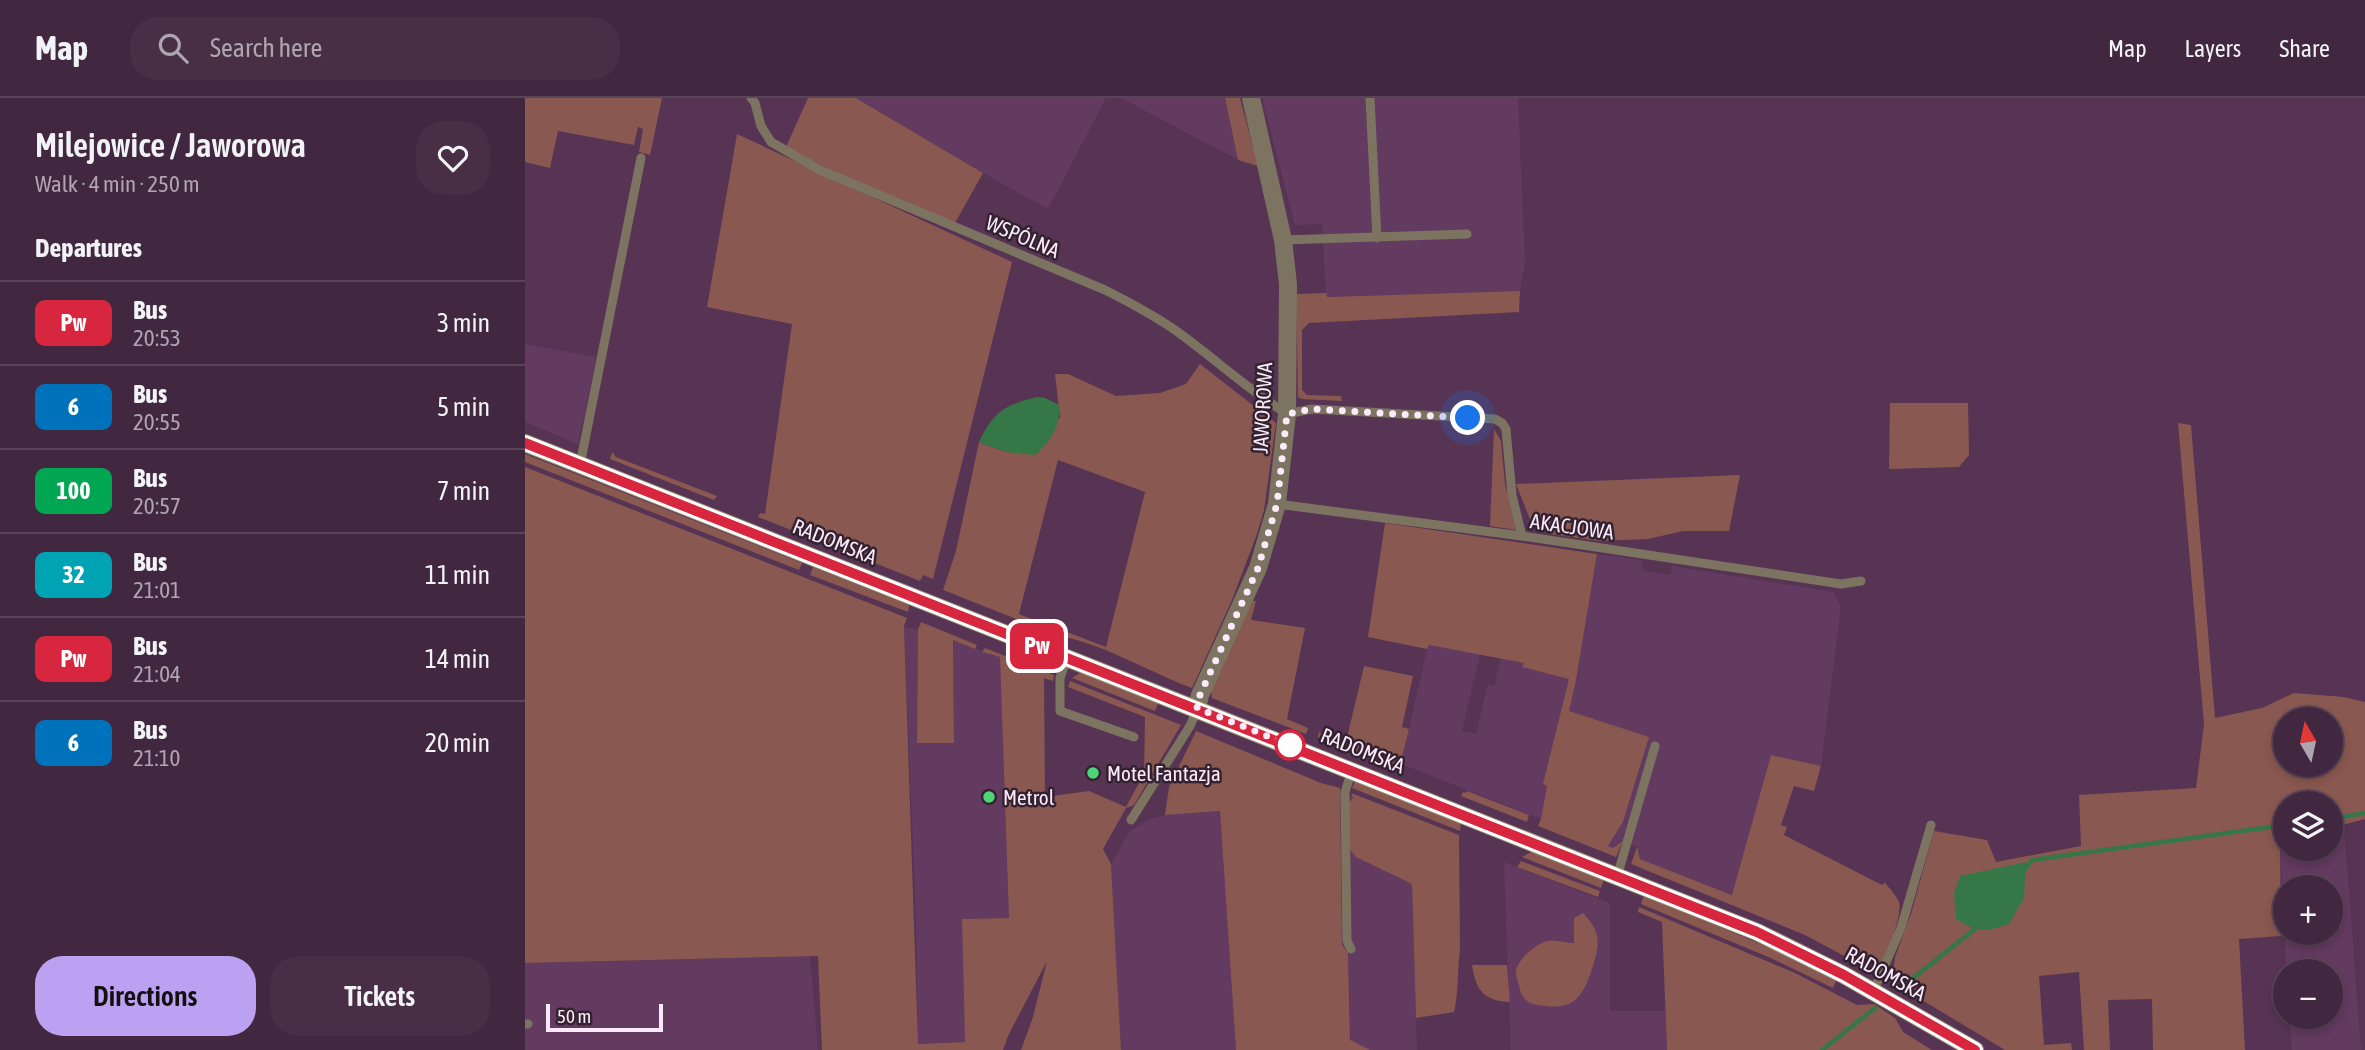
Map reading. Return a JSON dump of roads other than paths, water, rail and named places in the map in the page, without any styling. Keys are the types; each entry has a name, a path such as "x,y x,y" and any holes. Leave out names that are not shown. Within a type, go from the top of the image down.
{"main road":[{"name":"RADOMSKA","path":"525,443 1757,932 1873,992 1975,1050"}],"street":[{"name":"JAWOROWA","path":"1197,708 1200,695 1258,568 1277,504 1287,414 1288,284 1283,240 1251,98"}],"lane":[{"name":"WSPÓLNA","path":"751,98 761,126 771,142 820,170 1105,289 1177,332 1287,414"},
{"path":"1370,98 1377,238"},
{"path":"580,464 641,158"},
{"path":"1283,240 1467,234"},
{"path":"1287,414 1312,409 1495,419 1506,429 1512,495 1522,536"},
{"name":"AKACJOWA","path":"1277,504 1522,536 1841,584 1861,581"},
{"path":"1067,658 1060,678 1061,711 1134,737"},
{"path":"1131,820 1190,726 1197,708"},
{"path":"1617,877 1655,746"},
{"path":"1351,949 1347,941 1345,792 1352,770"},
{"path":"1873,992 1901,928 1931,825"}],"waterway":[{"path":"2343,817 2365,813"},
{"path":"2023,872 2032,860 2273,827"},
{"path":"1907,983 1980,925"},
{"path":"1822,1050 1875,1008"}],"place":[{"name":"Motel Fantazja","path":"1093,773"},
{"name":"Metrol","path":"989,797"}]}
